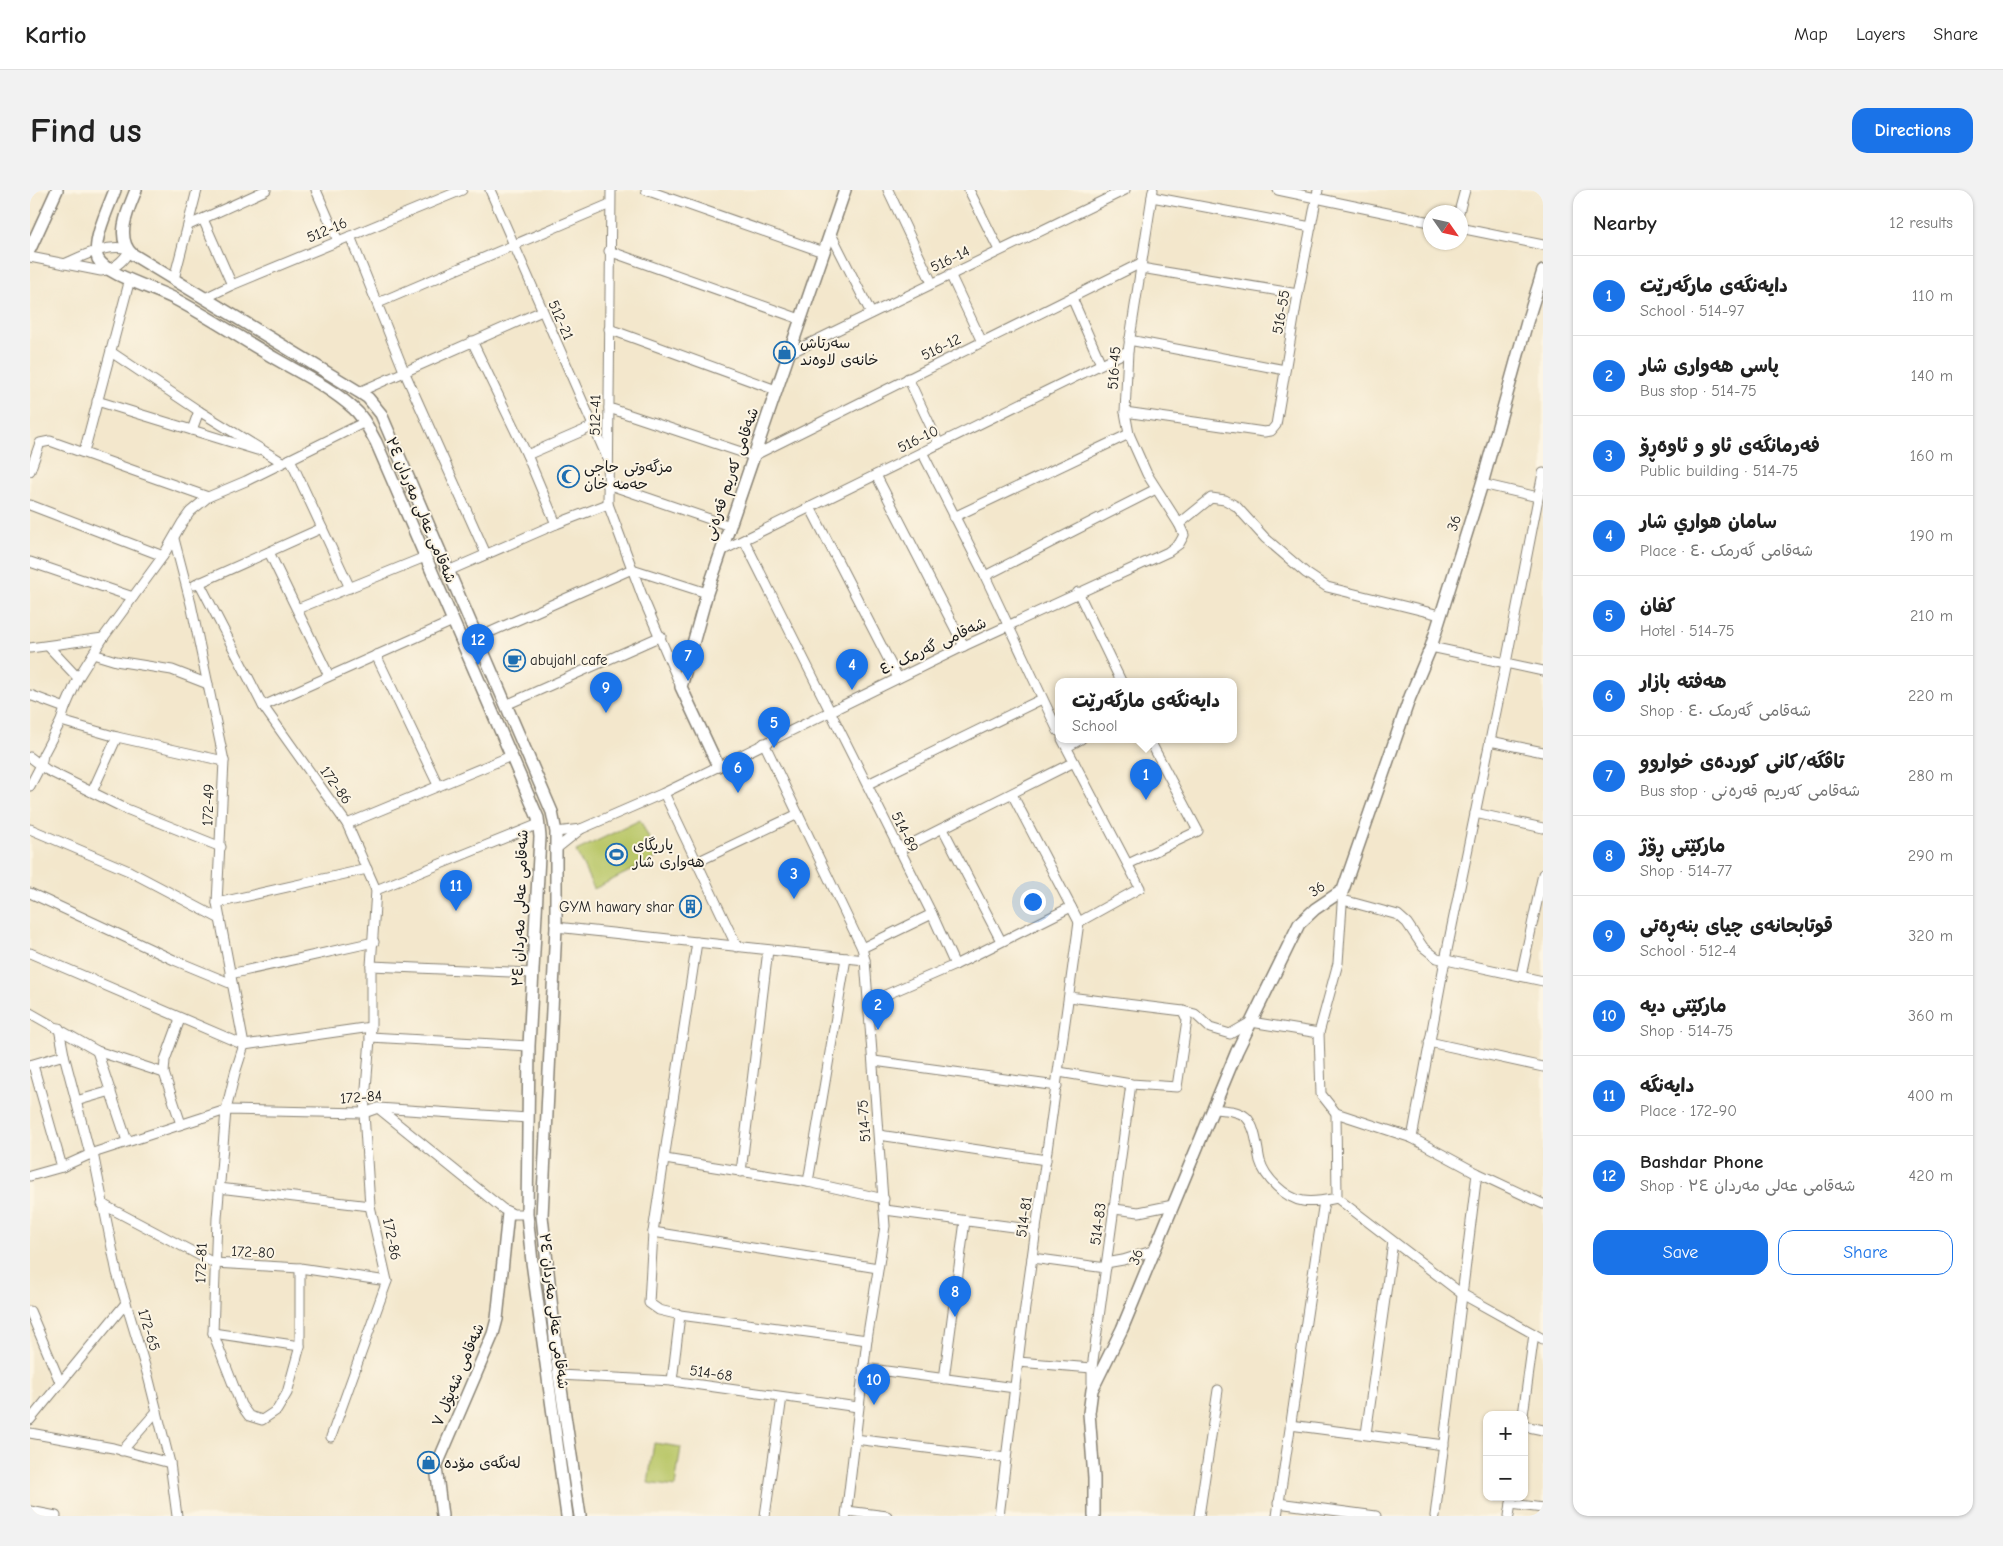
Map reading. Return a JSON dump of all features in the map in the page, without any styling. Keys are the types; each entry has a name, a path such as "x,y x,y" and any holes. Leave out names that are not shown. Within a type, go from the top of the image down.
{"main road":[{"path":"30,249 57,190"},
{"path":"108,270 96,252 97,241 115,190"},
{"path":"128,250 124,233 125,219 136,190"},
{"name":"شەقامی کەریم قەرەنی","path":"681,686 721,551 845,190"},
{"name":"شەقامی عەلی مەردان ٣٤","path":"128,250 358,392 376,407 385,422 547,798 556,832 556,927 542,1216 559,1375 580,1516"},
{"name":"شەقامی عەلی مەردان ٣٤","path":"108,270 174,298 335,394 354,409 365,422 538,818 540,837 530,1046 527,1214 567,1516"},
{"name":"36","path":"1094,1516 1094,1478 1089,1413 1092,1390 1122,1329 1236,1052 1299,924 1314,909 1343,895 1410,697 1431,647 1482,484 1543,271"},
{"path":"174,298 179,282"},
{"path":"681,686 718,766"},
{"path":"534,970 553,967"},
{"path":"533,994 552,994"},
{"name":"شەقامی شەپۆل ٧","path":"442,1516 436,1467 493,1334 497,1319 508,1213"}],"street":[{"path":"50,190 57,190"},
{"path":"179,282 197,190"},
{"path":"189,225 266,190"},
{"path":"316,190 338,241"},
{"name":"512-16","path":"205,298 232,285 462,190"},
{"name":"512-21","path":"490,190 512,246 608,460"},
{"name":"512-41","path":"611,190 608,504 632,569 681,686"},
{"path":"888,190 932,283"},
{"path":"969,190 999,250"},
{"name":"516-14","path":"788,354 1125,190"},
{"path":"1278,190 1318,194 1423,220"},
{"path":"1461,205 1465,190"},
{"path":"652,191 823,252"},
{"path":"1153,193 1310,227"},
{"name":"516-45","path":"1153,193 1128,351 1124,412 1129,434 1147,474 1184,535"},
{"name":"516-55","path":"1124,412 1264,432 1271,431 1276,425 1310,227 1318,194"},
{"path":"378,303 610,204"},
{"path":"203,219 232,285"},
{"path":"1468,230 1543,245"},
{"path":"830,232 871,313"},
{"path":"350,236 404,371 486,554"},
{"path":"30,257 64,264 101,271 108,270 124,258 128,250 118,247 96,252 64,264"},
{"path":"609,251 800,319"},
{"path":"1141,265 1298,294"},
{"name":"516-12","path":"753,456 908,378 1141,265"},
{"path":"950,274 982,342"},
{"path":"84,452 130,279"},
{"path":"1072,298 1101,364"},
{"path":"358,392 542,310"},
{"path":"609,329 776,390"},
{"path":"1130,340 1284,370"},
{"path":"472,341 528,455 556,524"},
{"name":"516-10","path":"721,551 1128,351"},
{"path":"111,352 199,411 240,434 265,452"},
{"path":"908,378 939,444"},
{"path":"97,401 265,452 286,461 322,528 350,588"},
{"path":"609,408 753,456"},
{"path":"192,430 199,411"},
{"path":"30,786 41,765 43,754 61,721 64,708 78,678 103,638 163,556 190,512 208,497 246,481 365,422"},
{"path":"528,455 594,426"},
{"path":"954,517 1129,434"},
{"path":"30,471 40,443 50,441 208,497"},
{"path":"922,452 985,576 1055,725"},
{"path":"1412,1138 1445,960 1506,663 1539,515 1538,497 1543,473"},
{"path":"876,475 964,646"},
{"path":"607,484 730,526"},
{"path":"1482,484 1538,497"},
{"path":"985,576 1156,489"},
{"path":"1179,524 1211,498 1225,500 1236,506 1265,538 1306,573 1328,587 1440,615"},
{"path":"448,571 556,524 608,504"},
{"path":"30,505 163,556"},
{"path":"810,507 898,678"},
{"path":"187,589 322,528"},
{"name":"شەقامی گەرمک ٤٠","path":"556,849 581,829 664,793 964,646 1168,552 1179,544 1184,535"},
{"name":"172-49","path":"174,539 187,589 224,761 217,903 244,1045 235,1074"},
{"name":"514-89","path":"744,540 829,712 868,784 955,965"},
{"path":"268,552 298,609 329,676"},
{"path":"298,609 425,557"},
{"path":"30,562 133,597"},
{"path":"477,638 632,569 707,594"},
{"name":"172-86","path":"199,582 263,706 347,824 376,890 371,966 371,1027 364,1113 370,1206 387,1281 330,1436"},
{"path":"1078,592 1120,678"},
{"path":"263,706 453,621"},
{"path":"506,705 661,636"},
{"path":"30,648 103,638"},
{"path":"48,646 78,678"},
{"path":"1431,647 1543,671"},
{"path":"94,654 116,661 146,664 172,670 208,684"},
{"path":"376,655 438,786"},
{"path":"30,695 64,708"},
{"path":"868,784 1042,699"},
{"path":"61,721 117,737 224,761"},
{"path":"92,792 117,737"},
{"path":"1490,741 1543,752"},
{"name":"514-75","path":"764,743 862,948 865,960 885,1226 863,1368 846,1514"},
{"path":"1012,794 1079,922 1140,888 1065,743"},
{"path":"1128,864 1198,831 1151,743"},
{"path":"347,824 511,756"},
{"path":"30,758 47,770 124,808 221,847"},
{"path":"899,850 1074,762"},
{"path":"664,793 737,947"},
{"path":"1475,813 1543,828"},
{"path":"697,862 798,814"},
{"path":"376,890 538,824"},
{"path":"30,829 129,871 220,920"},
{"name":"شەقامی گەرمک ٤٠","path":"556,832 581,829"},
{"path":"943,829 1001,940"},
{"path":"217,903 367,869"},
{"path":"1521,976 1540,901 1543,874"},
{"path":"30,893 174,960 232,984"},
{"path":"1543,981 1437,958 1423,947 1407,923 1398,915 1343,895 1338,962 1319,1033 1321,1094 1336,1113 1412,1138 1477,1173 1543,1204"},
{"path":"869,1002 955,965 1001,940 1071,907"},
{"path":"862,948 932,914"},
{"name":"514-81","path":"999,1516 1032,1258 1079,922"},
{"path":"556,927 865,960"},
{"path":"230,974 374,942"},
{"path":"697,942 653,1232 649,1303 659,1310 680,1315 867,1340"},
{"path":"741,1172 768,950"},
{"path":"30,953 244,1045 371,1027"},
{"path":"808,1182 846,958"},
{"path":"371,966 534,970"},
{"path":"1070,997 1184,1011 1195,1014 1210,1028 1230,1034 1251,1022 1319,1033"},
{"path":"1059,1072 1131,1084 1177,1087 1187,1020 1184,1011"},
{"path":"30,1013 97,1051 164,1073"},
{"path":"180,1019 165,1060 164,1073 181,1124"},
{"name":"172-65","path":"59,1028 64,1056 92,1153 116,1273 157,1411 170,1463 177,1516"},
{"path":"370,1037 530,1046"},
{"path":"1429,1042 1543,1067"},
{"path":"97,1051 127,1142"},
{"path":"62,1167 31,1065 64,1056"},
{"path":"874,1061 1057,1086"},
{"name":"172-81","path":"235,1074 226,1110 218,1188 213,1333 241,1405 250,1416 262,1420 278,1410 287,1393 300,1346"},
{"name":"514-83","path":"1092,1390 1092,1368 1131,1084"},
{"path":"76,1101 111,1091"},
{"path":"378,1108 508,1213 527,1214"},
{"name":"172-84","path":"226,1110 364,1113 378,1108 528,1118"},
{"path":"1213,1109 1235,1112 1246,1118 1252,1126 1261,1164 1269,1179 1284,1192 1302,1201 1324,1201 1338,1198"},
{"path":"30,1176 62,1167 92,1153 226,1110"},
{"path":"1336,1113 1338,1198 1462,1294 1543,1339"},
{"path":"879,1135 1046,1160"},
{"path":"665,1159 808,1182 884,1199"},
{"path":"1435,1516 1477,1173"},
{"path":"218,1188 370,1206"},
{"path":"1276,1516 1324,1201"},
{"name":"172-80","path":"102,1204 214,1264 300,1268 387,1281"},
{"path":"1114,1209 1139,1212 1173,1204"},
{"path":"885,1210 1036,1230"},
{"path":"944,1379 964,1221"},
{"path":"653,1232 878,1268"},
{"path":"1366,1434 1393,1242"},
{"path":"1032,1258 1106,1265 1155,1250"},
{"path":"213,1333 300,1346 300,1268"},
{"path":"30,1420 126,1303"},
{"path":"30,1311 60,1382"},
{"path":"672,1382 680,1315"},
{"path":"1524,1411 1534,1334"},
{"path":"1018,1362 1092,1368"},
{"path":"863,1368 1015,1388"},
{"name":"514-68","path":"559,1375 672,1382 858,1408"},
{"path":"1199,1516 1218,1390"},
{"path":"765,1516 782,1397"},
{"path":"122,1451 157,1411"},
{"path":"1290,1425 1444,1445"},
{"path":"1528,1427 1543,1430"},
{"path":"30,1433 122,1451 170,1463"},
{"path":"855,1439 1006,1458"},
{"path":"1509,1516 1511,1501"},
{"path":"1515,1501 1543,1508"},
{"path":"1278,1503 1376,1516"},
{"path":"30,1511 56,1516"},
{"path":"846,1514 887,1516"}],"green space":[{"name":"یاریگای هەواری شار","path":"640,820 658,857 594,889 576,851"},
{"path":"654,1443 681,1447 675,1487 648,1483"}],"place":[{"name":"سەرتاش خانەی لاوەند","path":"784,352"},
{"name":"مزگەوتی حاجی حەمە خان","path":"568,476"},
{"name":"abujahl cafe","path":"514,660"},
{"name":"Bashdar Phone","path":"478,665"},
{"name":"تاڤگە/کانی کوردەی خواروو","path":"688,681"},
{"name":"سامان هواري شار","path":"852,690"},
{"name":"قوتابحانەی چیای بنەڕەتی","path":"606,713"},
{"name":"كفان","path":"774,748"},
{"name":"هەفتە بازار","path":"738,793"},
{"name":"دایەنگەی مارگەرێت","path":"1146,800"},
{"name":"یاریگای هەواری شار","path":"617,854"},
{"name":"فەرمانگەی ئاو و ئاوەڕۆ","path":"794,899"},
{"name":"GYM hawary shar","path":"690,907"},
{"name":"دایەنگە","path":"456,911"},
{"name":"پاسی هەواری شار","path":"878,1030"},
{"name":"مارکێتی ڕۆژ","path":"955,1317"},
{"name":"مارکێتی دیە","path":"874,1405"},
{"name":"لەنگەی مۆدە","path":"428,1463"}]}
